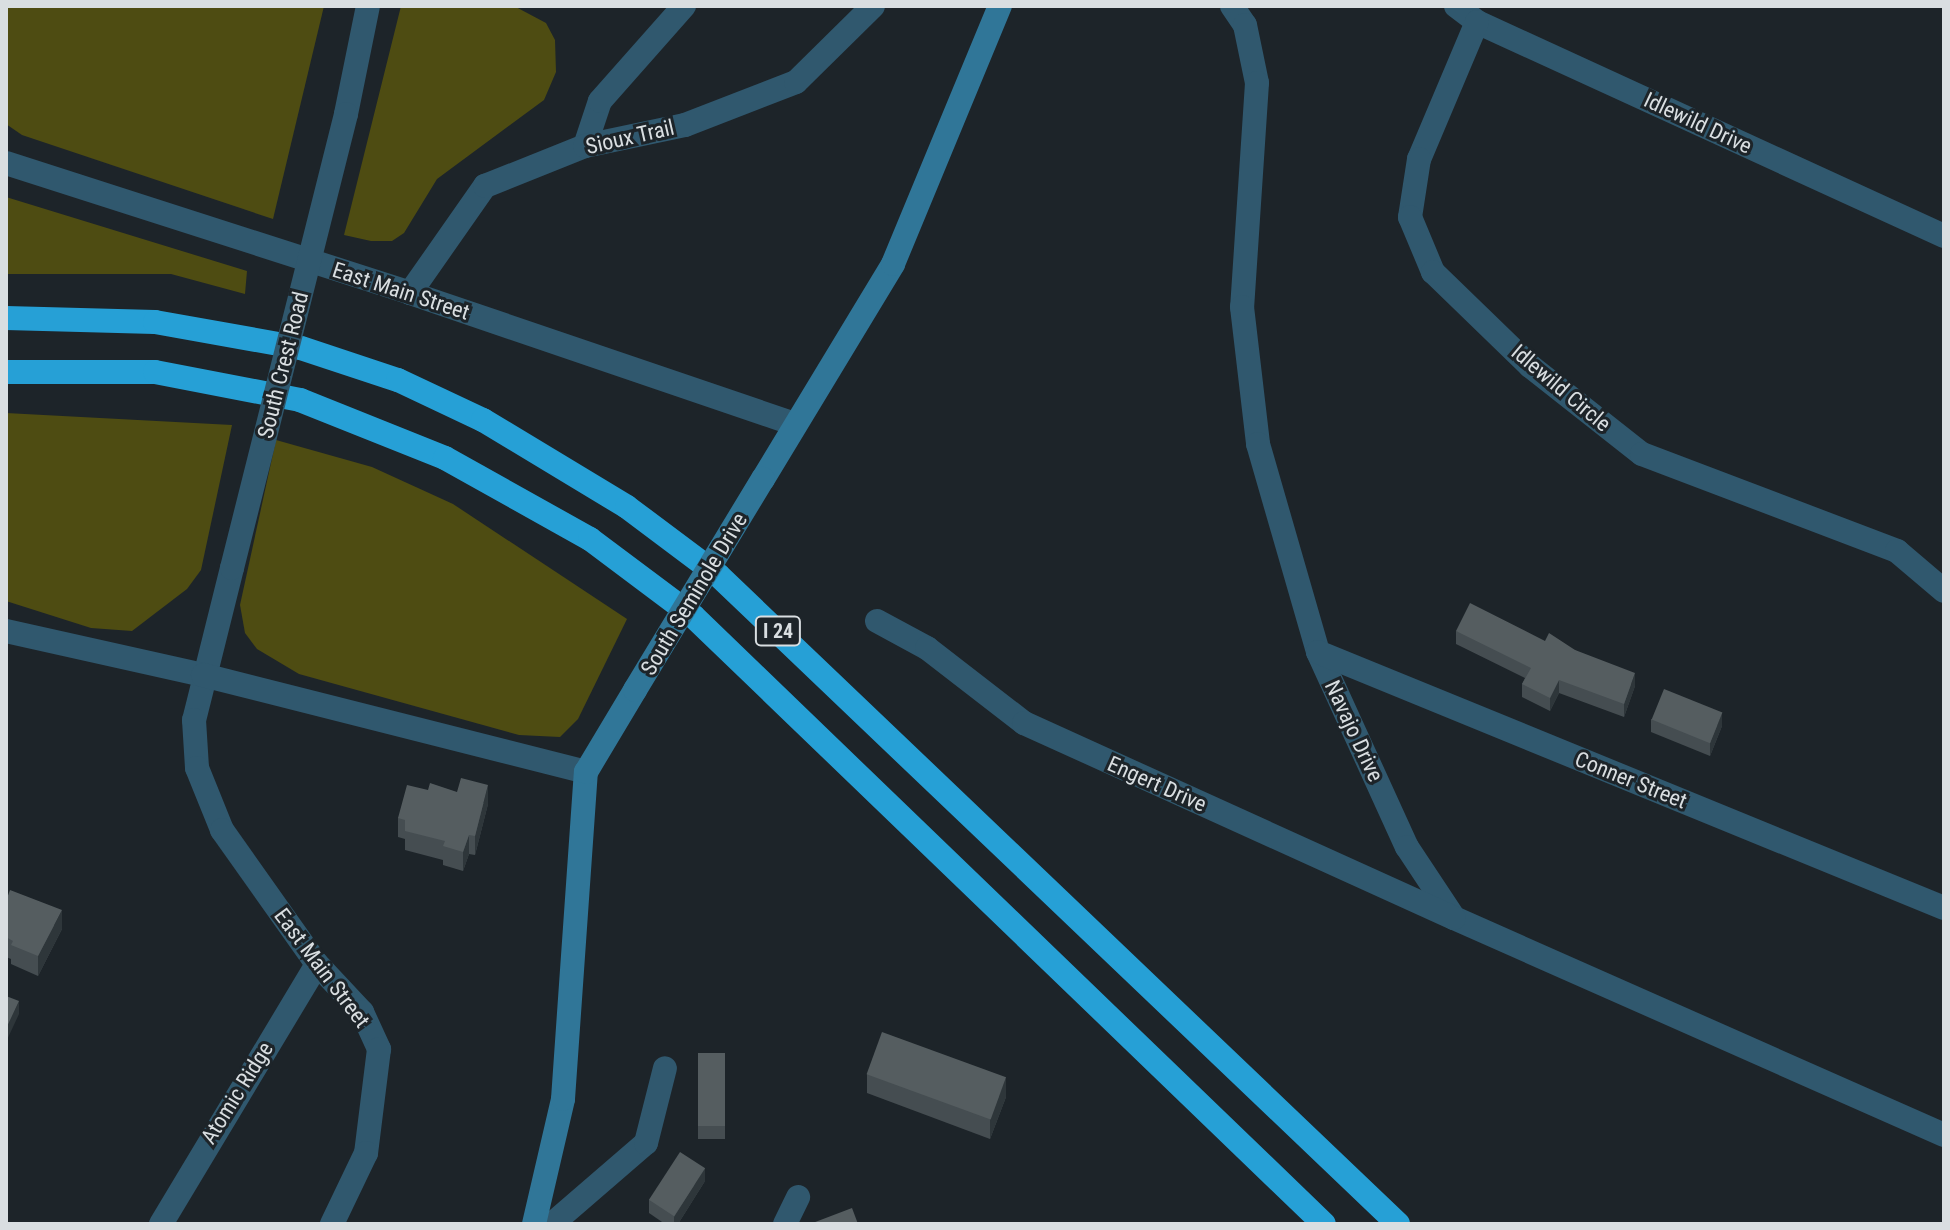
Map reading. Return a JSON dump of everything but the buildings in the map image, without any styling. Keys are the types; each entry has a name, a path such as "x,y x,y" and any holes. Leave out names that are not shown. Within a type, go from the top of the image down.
{"highway":[{"name":"I 24","path":"6,318 155,322 301,348 398,380 483,420 627,507 718,575 1398,1224"},
{"name":"I 24","path":"6,372 155,372 300,400 445,458 590,539 693,616 1324,1224"}],"street":[{"name":"South Crest Road","path":"203,675 346,114 368,6"},
{"path":"585,146 600,101 684,6"},
{"name":"Sioux Trail","path":"410,293 485,186 585,146 685,125 796,82 873,6"},
{"name":"South Seminole Drive","path":"534,1224 563,1099 586,772 893,264 1000,6"},
{"name":"Navajo Drive","path":"1232,6 1245,25 1257,83 1242,307 1247,382 1258,444 1318,652 1407,847 1454,918"},
{"name":"Idlewild Drive","path":"1456,6 1477,22 1944,236"},
{"name":"Idlewild Circle","path":"1477,22 1419,159 1410,217 1433,272 1530,366 1642,454 1897,551 1944,591"},
{"name":"East Main Street","path":"6,163 410,293 794,424"},
{"name":"Engert Drive","path":"877,621 927,648 1024,723 1454,918"},
{"path":"6,631 203,675 586,772"},
{"name":"Conner Street","path":"1318,652 1944,908"},
{"name":"East Main Street","path":"203,675 194,720 197,768 222,830 317,964 362,1012 379,1049 366,1153 332,1224"},
{"path":"1454,918 1944,1135"},
{"name":"Atomic Ridge","path":"161,1224 317,964"},
{"path":"552,1224 646,1143 665,1068"},
{"path":"785,1224 798,1197"}],"shaded area":[{"path":"6,6 324,6 273,219 22,135 6,124"},
{"path":"401,6 514,6 546,23 555,40 556,72 544,100 437,179 404,233 392,241 371,241 344,235"},
{"path":"6,197 247,271 245,294 171,274 6,274"},
{"path":"6,413 232,425 201,570 187,589 132,631 91,628 6,601"},
{"path":"276,440 372,467 453,504 627,619 578,719 560,737 519,735 299,674 257,649 245,633 240,605"}]}
